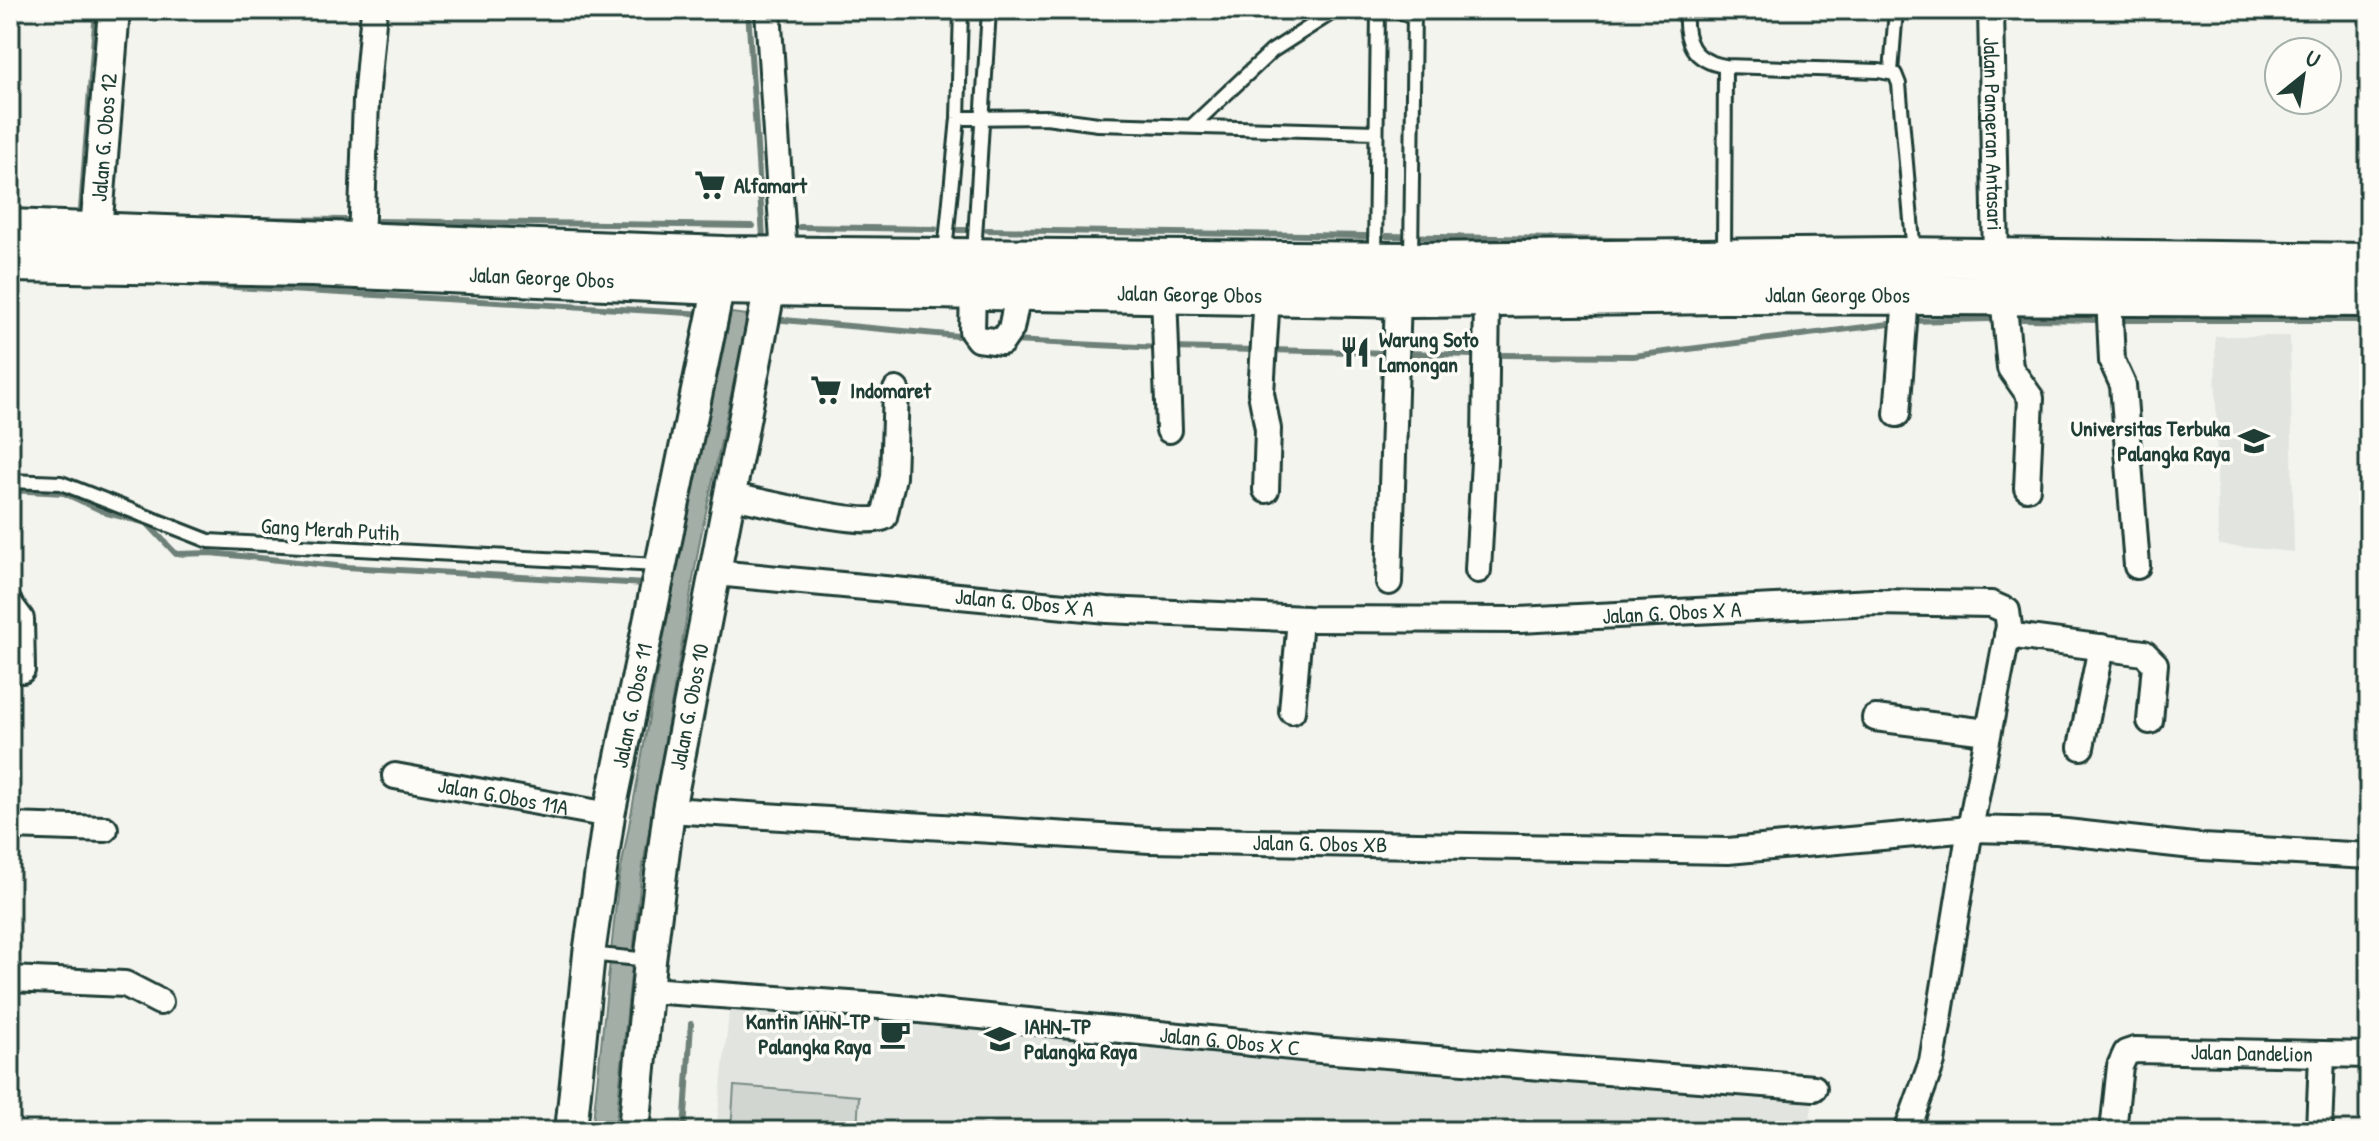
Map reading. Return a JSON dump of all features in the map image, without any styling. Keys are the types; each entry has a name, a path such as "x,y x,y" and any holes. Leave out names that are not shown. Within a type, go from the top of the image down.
{"main road":[{"name":"Jalan George Obos","path":"10,229 95,247 313,254 716,302 964,269 1394,281 1487,297 2003,296 2109,295 2264,279 2369,263"},
{"name":"Jalan George Obos","path":"313,254 361,243 771,294"},
{"name":"Jalan George Obos","path":"10,262 95,247"},
{"name":"Jalan George Obos","path":"964,269 1019,289 1267,295 1394,281 1724,259 1996,259 2264,279 2369,297"}],"street":[{"name":"Jalan G. Obos 12","path":"95,247 114,10"},
{"path":"361,243 366,100 374,10"},
{"path":"768,10 771,294"},
{"name":"Jalan Pangeran Antasari","path":"1991,10 1996,259"},
{"path":"964,269 972,331 978,339 1002,342 1011,329 1019,289"},
{"path":"1389,582 1394,281"},
{"name":"Jalan G. Obos 10","path":"634,1131 643,969 669,810 771,294"},
{"path":"1164,294 1169,430"},
{"path":"1266,490 1268,429 1261,393 1267,295"},
{"path":"2109,295 2112,361 2123,385 2137,566"},
{"path":"1897,414 1906,296"},
{"path":"2003,296 2010,368 2031,398 2027,488"},
{"path":"1478,570 1485,443 1487,297"},
{"name":"Jalan G. Obos 11","path":"571,1131 599,955 609,815 658,565 716,302"},
{"path":"732,496 841,517 877,521 884,517 889,509 893,477 896,390"},
{"name":"Jalan G. Obos X A","path":"716,573 1107,610 1300,619 1519,620 1873,602 1962,601 2001,606 2009,616 2007,635"},
{"path":"10,604 21,619 22,670"},
{"path":"1292,711 1300,619"},
{"path":"1907,1131 1932,1062 1987,732 2007,635 2144,653 2152,657 2155,664 2150,721"},
{"path":"2081,747 2101,647"},
{"path":"1875,718 1987,732"},
{"name":"Jalan G.Obos 11A","path":"395,776 609,815"},
{"name":"Jalan G. Obos XB","path":"669,810 1150,840 1713,851 1970,829"},
{"path":"10,826 105,829"},
{"path":"1970,829 2044,830 2202,847 2369,856"},
{"name":"Jalan G. Obos X C","path":"643,969 879,1006 1321,1050 1814,1088"},
{"path":"10,979 125,984 160,1002"},
{"name":"Jalan Dandelion","path":"2113,1131 2120,1066 2126,1053 2135,1050 2369,1055"},
{"path":"2319,1131 2322,1054"}],"lane":[{"path":"961,10 958,118 964,269"},
{"path":"964,269 983,116 989,10"},
{"path":"1193,125 1272,51 1336,10"},
{"path":"1378,10 1375,132 1378,194 1394,281"},
{"path":"1394,281 1414,14 1396,10"},
{"path":"1686,10 1687,37 1695,53 1704,61 1725,66 1891,72"},
{"path":"1896,10 1891,72 1899,84 1914,258"},
{"path":"1724,259 1725,66"},
{"path":"958,118 1046,117 1098,124 1375,132"},
{"name":"Gang Merah Putih","path":"10,481 61,483 209,541 658,565"},
{"path":"599,955 643,969"}],"shaded area":[{"path":"731,313 748,315 700,540 641,877 615,1131 592,1131 618,885 677,566"},
{"name":"Universitas Terbuka Palangka Raya","path":"2215,336 2290,336 2294,552 2218,545"},
{"name":"IAHN-TP Palangka Raya","path":"731,994 1816,1084 1808,1131 716,1131"},
{"path":"734,1086 859,1096 857,1131 731,1131"}],"waterway":[{"path":"81,210 96,10"},
{"path":"748,10 763,237"},
{"path":"235,219 346,220"},
{"path":"379,221 752,226"},
{"path":"800,227 935,229"},
{"path":"958,230 965,230"},
{"path":"987,230 1365,236"},
{"path":"1387,236 1667,241"},
{"path":"166,283 706,314"},
{"path":"773,319 969,337"},
{"path":"1908,321 1989,319"},
{"path":"2022,319 2106,320"},
{"path":"2118,320 2369,320"},
{"path":"1503,355 1633,356 1897,323"},
{"path":"1012,341 1161,348"},
{"path":"1172,348 1257,350"},
{"path":"1268,350 1393,353"},
{"path":"1404,353 1472,355"},
{"path":"10,490 64,493 107,513 147,523 176,554 211,553 346,567 646,584"},
{"path":"684,1131 691,1024"}],"place":[{"name":"Alfamart","path":"710,185"},
{"name":"Warung Soto Lamongan","path":"1355,352"},
{"name":"Indomaret","path":"826,390"},
{"name":"Universitas Terbuka Palangka Raya","path":"2254,441"},
{"name":"Kantin IAHN-TP Palangka Raya","path":"895,1034"},
{"name":"IAHN-TP Palangka Raya","path":"1000,1039"}]}
